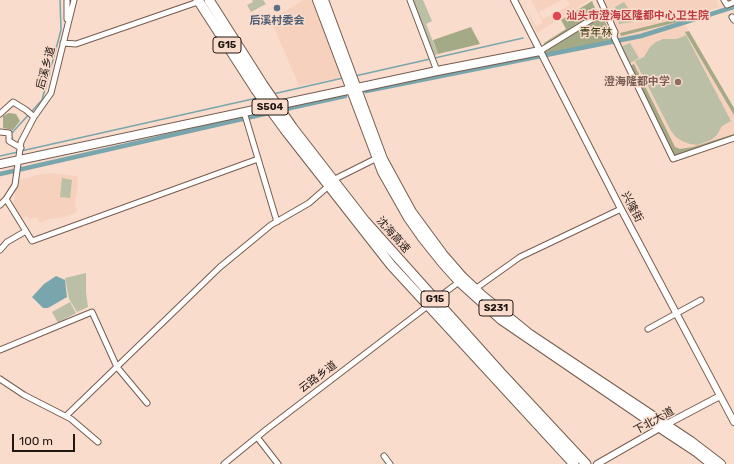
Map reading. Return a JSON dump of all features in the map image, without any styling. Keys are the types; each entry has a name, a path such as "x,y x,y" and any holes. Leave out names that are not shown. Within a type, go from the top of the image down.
{"highway":[{"name":"沈海高速","path":"210,0 260,87"},
{"name":"沈海高速","path":"197,2 390,265 574,464"},
{"name":"沈海高速","path":"289,129 365,221 501,373 586,464"}],"main road":[{"name":"S231","path":"317,0 383,159 412,212 462,277 500,311 530,334 663,427 711,464"},
{"name":"S231","path":"324,0 349,77"},
{"name":"S504","path":"0,164 20,154 244,112 437,71 540,51"},
{"name":"S231","path":"354,89 377,158 392,190 408,218 422,238 459,282 501,320 663,427 691,441 721,464"}],"street":[{"path":"67,0 67,25"},
{"name":"后溪乡道","path":"0,205 6,199 15,184 21,142 31,115 51,93 74,0"},
{"path":"410,0 437,71"},
{"name":"兴隆街","path":"514,0 621,209 734,422"},
{"path":"600,0 620,51 673,159 734,138"},
{"path":"724,0 727,5 734,2"},
{"path":"63,43 76,44 197,2"},
{"path":"540,51 605,11"},
{"path":"0,114 13,102 31,115"},
{"path":"244,112 277,222"},
{"path":"0,132 9,133 9,142 14,144 20,154"},
{"path":"337,178 377,158"},
{"path":"6,199 32,241 258,159"},
{"path":"66,416 220,267 277,222 309,203 325,189"},
{"path":"475,289 520,257 621,209"},
{"path":"0,250 8,242 26,231"},
{"path":"439,297 459,282"},
{"path":"648,329 701,300"},
{"name":"云路乡道","path":"224,464 425,308"},
{"path":"0,350 92,312 117,367 147,403"},
{"path":"0,379 24,395 71,418 98,442"},
{"name":"下北大道","path":"597,464 720,396"},
{"path":"257,437 278,464"},
{"path":"384,456 390,464"}],"shaded area":[{"path":"303,0 314,0 343,77 299,86 271,20"},
{"name":"汕头市澄海区隆都中心卫生院","path":"522,0 536,26 543,23 531,0 562,0 539,12 543,19 570,5 567,0 590,0 537,33"},
{"name":"澄海隆都中学","path":"602,0 716,0 720,7 682,19 734,108 734,138 673,157 616,35 618,30"},
{"path":"51,173 77,176 78,184 75,203 77,212 64,217 49,219 40,223 36,217 29,220 27,216 20,220 13,207 19,180 40,174"}],"green space":[{"path":"252,0 263,0 266,4 251,12 247,5 253,2"},
{"path":"413,0 423,0 432,21 426,24 438,54 434,56"},
{"path":"592,1 597,13 545,47 544,43 566,29 561,20"},
{"path":"624,2 632,14 633,22 619,24 615,7"},
{"name":"青年林","path":"599,17 604,19 612,42 546,55 544,52"},
{"path":"681,18 682,21 621,36 620,33"},
{"path":"471,27 480,44 438,54 433,40"},
{"path":"689,31 734,108 734,115 685,32"},
{"path":"686,35 731,121 722,126 717,135 711,140 697,145 682,141 671,131 635,61 644,57 650,47 656,42 663,39 677,39"},
{"path":"630,43 639,58 630,63 621,47"},
{"path":"634,64 675,147 680,149 693,147 734,134 734,138 673,157 630,66"},
{"path":"9,113 16,114 20,121 13,130 3,128 3,116"},
{"path":"62,178 72,180 70,198 60,197"},
{"path":"86,273 88,307 77,312 69,299 65,278"},
{"path":"70,302 76,313 58,323 52,312"}],"water":[{"path":"56,276 65,280 67,297 48,308 43,308 32,297 44,284"}],"waterway":[{"path":"13,141 11,134 42,100 61,30 60,0"},
{"path":"366,91 641,36 734,7"},
{"path":"355,76 523,38"},
{"path":"273,94 343,78"},
{"path":"281,110 345,96"},
{"path":"21,151 257,98"},
{"path":"0,174 273,112"},
{"path":"0,156 18,152"}],"place":[{"name":"后溪村委会","path":"277,8"},
{"name":"汕头市澄海区隆都中心卫生院","path":"557,16"},
{"name":"澄海隆都中学","path":"678,82"}]}
